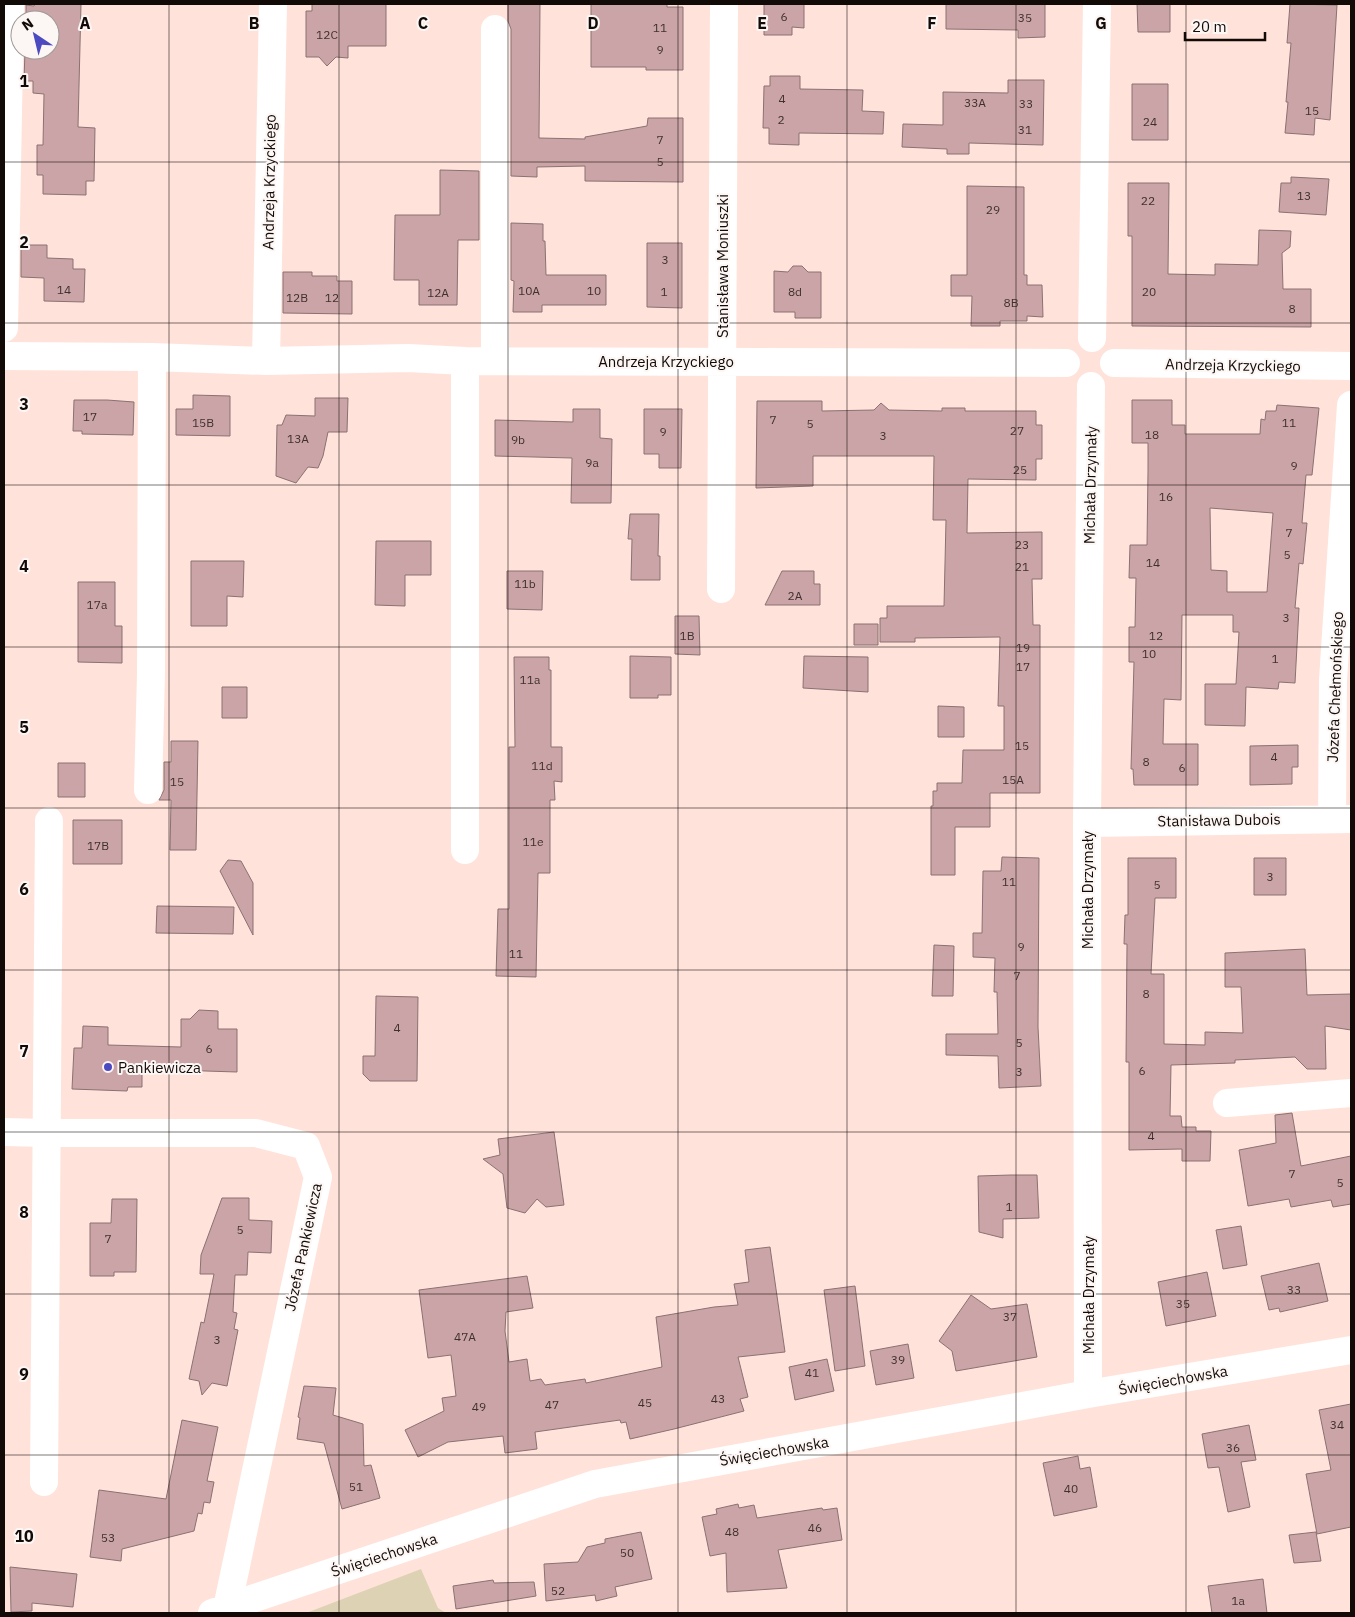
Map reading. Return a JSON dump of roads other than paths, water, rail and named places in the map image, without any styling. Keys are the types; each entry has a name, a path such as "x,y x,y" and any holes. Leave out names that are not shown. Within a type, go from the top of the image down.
{"street":[{"path":"4,328 10,4"},
{"name":"Andrzeja Krzyckiego","path":"266,361 273,4"},
{"name":"Stanisława Moniuszki","path":"721,589 724,4"},
{"path":"1092,338 1097,4"},
{"path":"495,28 495,361"},
{"path":"1092,338 1102,341 1110,348 1113,355 1113,371 1108,379 1100,384 1082,385 1074,380 1069,373 1066,363 1073,346 1081,340 1092,338"},
{"name":"Andrzeja Krzyckiego","path":"4,356 152,357 266,361 408,358 465,361 1066,363"},
{"path":"148,790 152,357"},
{"path":"465,361 465,850"},
{"name":"Andrzeja Krzyckiego","path":"1114,363 1351,366"},
{"name":"Michała Drzymały","path":"1088,1394 1087,823 1091,386"},
{"name":"Józefa Chełmońskiego","path":"1341,819 1333,680 1351,405"},
{"name":"Stanisława Dubois","path":"1087,823 1341,819"},
{"path":"44,1482 49,821"},
{"path":"1227,1103 1351,1093"},
{"name":"Józefa Pankiewicza","path":"4,1132 256,1133 306,1146 318,1177 222,1611"},
{"name":"Święciechowska","path":"222,1611 595,1484 1088,1394 1351,1350"}],"place":[{"name":"Pankiewicza","path":"108,1067"}]}
